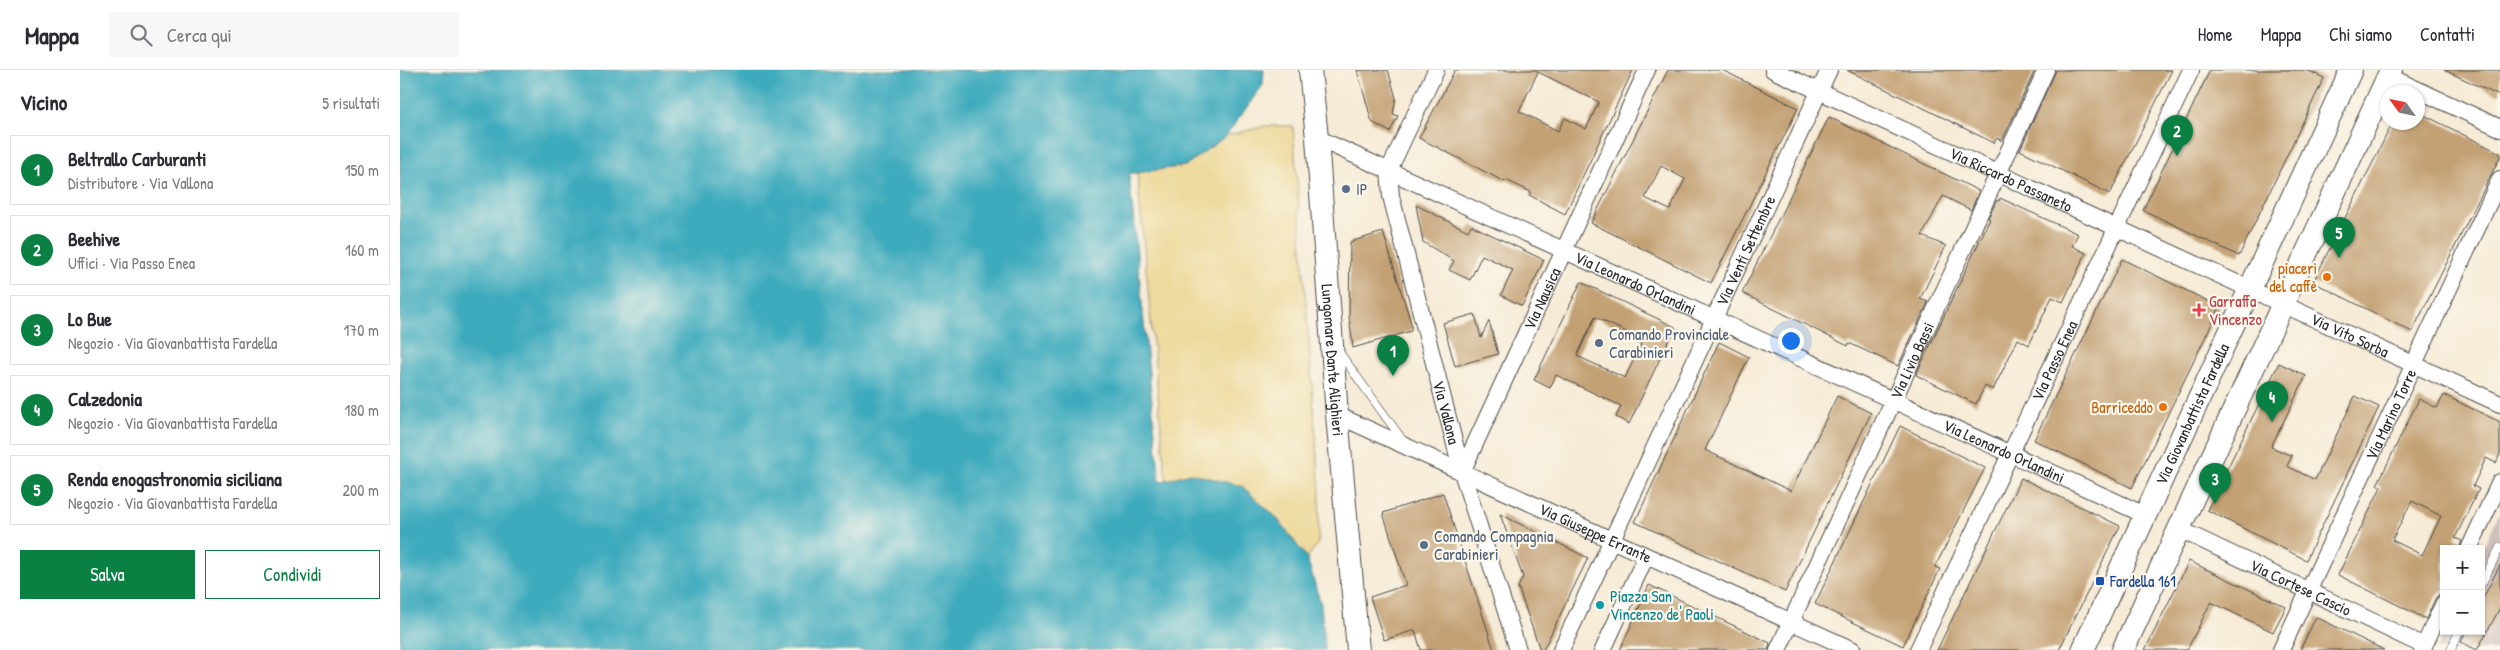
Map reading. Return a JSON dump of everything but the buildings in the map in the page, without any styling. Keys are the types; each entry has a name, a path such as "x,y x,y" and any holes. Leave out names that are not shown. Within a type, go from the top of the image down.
{"main road":[{"name":"Lungomare Dante Alighieri","path":"1310,70 1358,650"},
{"name":"Via Giovanbattista Fardella","path":"2083,650 2351,70"},
{"path":"2123,650 2389,73"}],"street":[{"path":"1389,170 1436,70"},
{"name":"Via Nausica","path":"1462,472 1647,70"},
{"name":"Via Riccardo Passaneto","path":"1773,70 2249,290"},
{"name":"Via Venti Settembre","path":"1561,650 1829,70"},
{"name":"Via Livio Bassi","path":"1778,650 2046,70"},
{"name":"Via Passo Enea","path":"1918,650 2191,70"},
{"path":"2389,73 2500,128"},
{"name":"Via Leonardo Orlandini","path":"1317,138 2145,515"},
{"name":"Via Vallona","path":"1389,170 1391,196 1462,472 1518,650"},
{"name":"Via Marino Torre","path":"2281,650 2500,179"},
{"name":"Via Vito Sorba","path":"2249,290 2500,404"},
{"name":"Via Giuseppe Errante","path":"1338,415 1854,650"},
{"path":"2471,545 2500,482"},
{"name":"Via Cortese Cascio","path":"2179,529 2423,648"},
{"path":"1603,650 1646,556"},
{"path":"2423,648 2440,612"}],"lane":[{"path":"1332,343 1408,447"},
{"path":"2485,577 2500,547"},
{"path":"2451,650 2457,635"}],"shaded area":[{"path":"2500,512 2500,650 2436,650 2443,635 2485,635 2484,545"}],"sand":[{"path":"1265,126 1293,126 1320,494 1318,543 1307,558 1276,517 1190,473 1166,480 1137,173 1185,166 1226,136"}],"water":[{"path":"400,70 1264,70 1263,85 1226,136 1185,166 1129,174 1160,482 1190,473 1242,486 1276,517 1307,558 1321,604 1325,650 400,650"}],"place":[{"name":"Beehive","path":"2177,156"},
{"name":"IP","path":"1346,189"},
{"name":"Renda enogastronomia siciliana","path":"2339,258"},
{"name":"piaceri del caffè","path":"2327,277"},
{"name":"Garraffa Vincenzo","path":"2199,310"},
{"name":"Comando Provinciale Carabinieri","path":"1599,343"},
{"name":"Beltrallo Carburanti","path":"1393,376"},
{"name":"Barriceddo","path":"2163,407"},
{"name":"Calzedonia","path":"2272,422"},
{"name":"Lo Bue","path":"2215,504"},
{"name":"Comando Compagnia Carabinieri","path":"1424,545"},
{"name":"Fardella 161","path":"2100,581"},
{"name":"Piazza San Vincenzo de' Paoli","path":"1600,605"}]}
